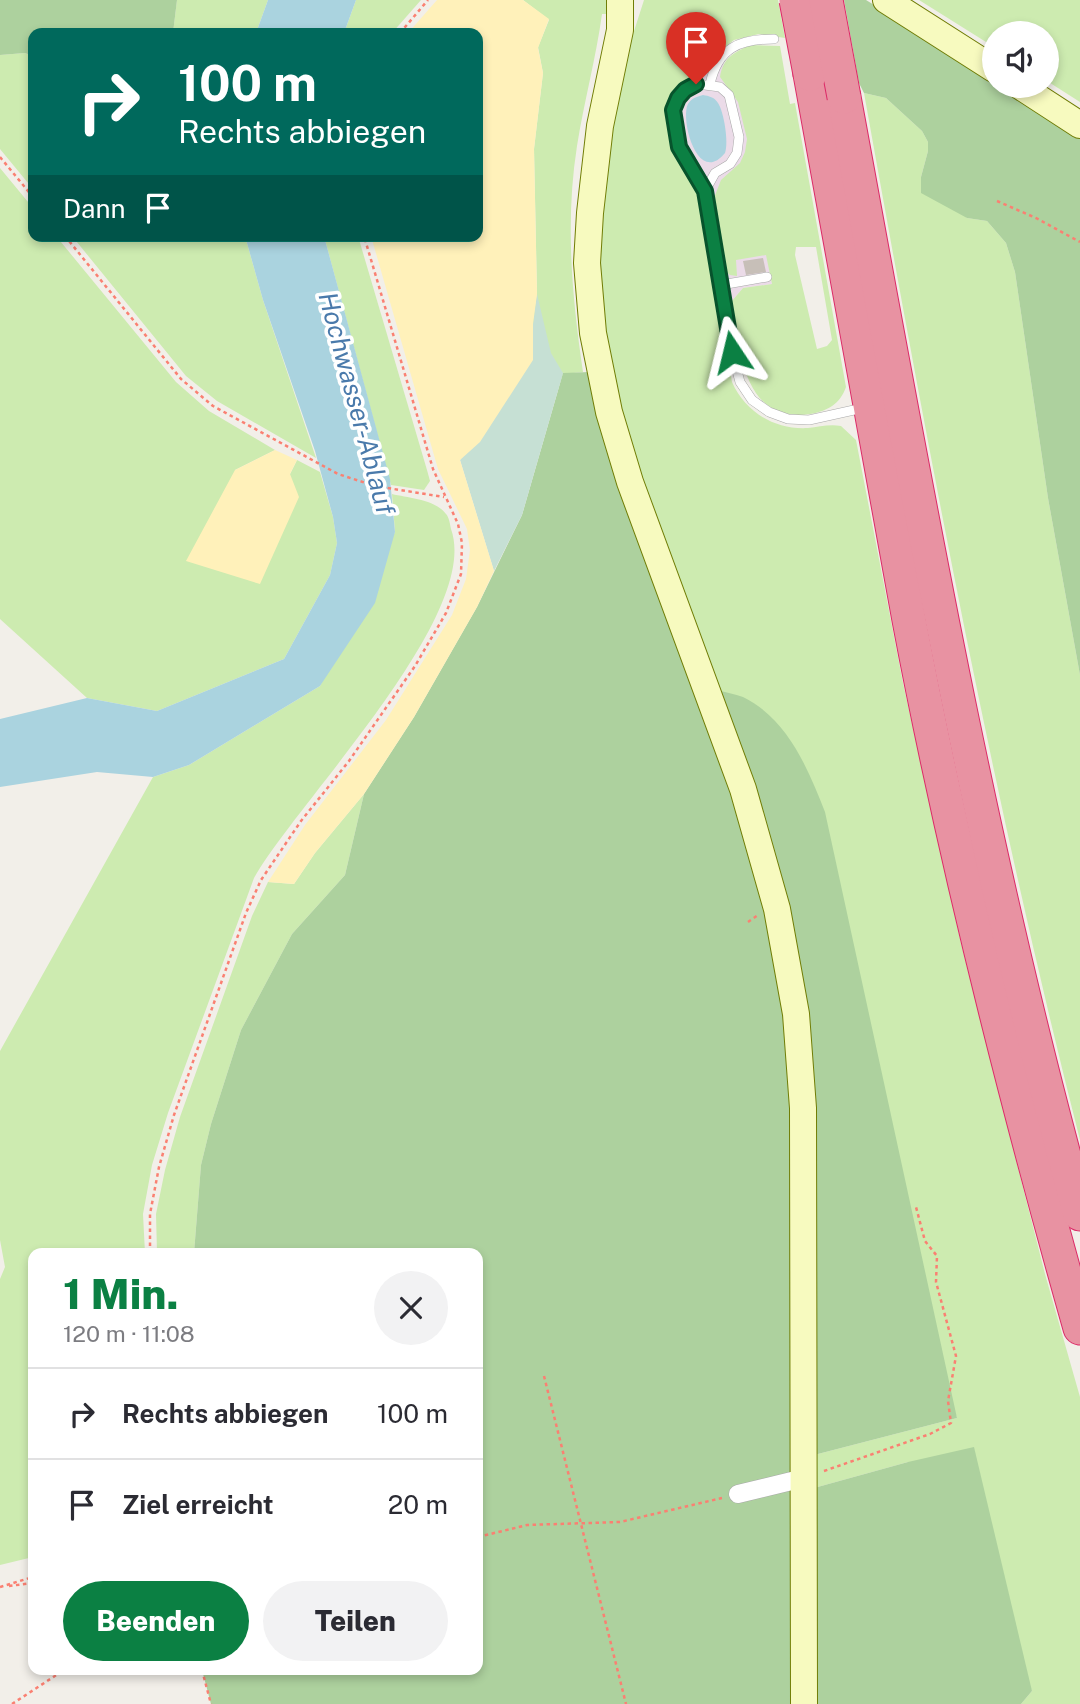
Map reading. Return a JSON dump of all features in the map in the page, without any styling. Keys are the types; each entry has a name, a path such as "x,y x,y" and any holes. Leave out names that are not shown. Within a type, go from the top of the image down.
{"highway":[{"path":"796,0 872,406 909,622 958,848 1018,1101 1080,1328"},
{"path":"826,0 939,616 1012,947 1080,1214"}],"main road":[{"path":"620,0 620,30 600,126 590,213 587,263 593,333 608,412 631,482 743,789 777,909 796,1014 803,1108 804,1704"},
{"path":"620,30 635,0"},
{"path":"886,0 982,61"},
{"path":"1038,98 1080,125"}],"street":[{"path":"738,1494 804,1478"}],"lane":[{"path":"710,84 713,70 722,55 739,43 774,39"},
{"path":"705,191 715,173 730,164 737,153 739,138 729,95 720,87 696,84 685,90 673,110 679,147 705,191 740,382 752,400 769,412 788,419 809,420 872,406"},
{"path":"721,285 767,277"}],"path":[{"path":"404,28 428,0"},
{"path":"0,156 28,191"},
{"path":"997,201 1080,242"},
{"path":"70,242 181,379 213,406 338,474 375,486 444,497"},
{"path":"150,1248 150,1214 159,1167 174,1115 246,913 261,880 301,821 379,720 446,613 461,575 462,543 458,524 433,469 367,242"},
{"path":"804,1478 930,1434 951,1423 948,1401 956,1356 936,1282 937,1256 925,1241 916,1207"},
{"path":"544,1377 626,1704"},
{"path":"483,1536 527,1525 620,1522 738,1494"},
{"path":"0,1587 28,1579"},
{"path":"0,1587 28,1584"},
{"path":"12,1704 56,1675"},
{"path":"203,1675 211,1704"}],"shaded area":[{"path":"714,58 736,72 772,284 743,288 731,302 702,307 662,125 676,73 702,72"}],"green space":[{"path":"0,0 177,0 174,28 28,28 28,54 0,55"},
{"path":"177,0 268,0 258,28 174,28"},
{"path":"356,0 421,0 396,28 346,28"},
{"path":"523,0 611,0 610,14 602,14 573,174 571,259 583,372 563,374 494,571 537,294 534,149 543,73 538,47 549,20"},
{"path":"644,0 778,0 785,38 759,34 734,40 721,50 697,77 683,83 675,91 669,102 668,116 679,160 694,179 700,192 732,382 738,393 753,410 773,422 796,428 841,426 856,440 903,683 961,943 1045,1274 1080,1397 1080,1704 1021,1704 1032,1691 908,1462 814,1488 814,1455 957,1418 716,690 617,411 599,301 603,160 627,53"},
{"path":"844,0 866,0 982,72 982,98 1023,98 1080,135 1080,675 1048,498 1015,272 1006,243 987,221 967,218 921,193 921,177 928,151 928,142 922,131 886,98 864,93 859,83"},
{"path":"919,0 1080,0 1080,102 1059,89 1059,21 982,21 982,39"},
{"path":"751,45 780,46 790,104 795,103 846,387 832,406 810,414 787,414 770,407 757,395 742,360 731,302 743,288 772,284 766,255 736,260 737,276 725,271 714,198 721,180 740,163 747,139 738,102 720,77 727,60","holes":["796,247 816,247 832,340 827,346 817,349 795,255"]},
{"path":"28,54 28,183 0,149 0,55"},
{"path":"864,93 886,98 922,131 928,142 928,151 921,177 967,218 987,221 1006,243 1015,272 1048,498 1080,675 1080,1140 990,750 937,488"},
{"path":"0,168 28,202 28,242 61,242 176,382 209,411 275,450 235,470 290,474 297,460 320,472 333,517 337,543 330,575 284,659 157,711 87,698 0,619"},
{"path":"77,242 247,242 263,300 316,458 217,401 186,376"},
{"path":"326,242 360,242 430,481 424,490 391,485"},
{"path":"537,294 551,353 563,373 522,515 494,571 460,460 533,324"},
{"path":"590,372 735,794 780,967 794,1110 793,1704 211,1704 203,1675 483,1675 483,1248 194,1248 201,1165 241,1030 292,934 345,875 364,794 414,717 477,607 522,515 563,373"},
{"path":"392,494 428,502 441,509 448,517 453,566 439,609 414,657 380,707 254,878 168,1113 152,1165 143,1214 145,1248 28,1248 28,1558 0,1565 0,1279 5,1267 0,1240 0,1051 153,777 189,765 320,686 395,532"},
{"path":"716,690 743,697 772,718 794,747 825,812 957,1418 814,1455 812,1106"},
{"path":"364,794 345,875 292,934 241,1030 201,1165 194,1248 157,1248 156,1214 180,1117 252,916 268,882 294,884 315,853"},
{"path":"974,1447 1032,1691 1021,1704 814,1704 814,1488"}],"sand":[{"path":"437,0 523,0 549,19 538,48 543,73 534,149 537,294 533,324 533,360 480,442 460,460 494,571 477,607 414,717 364,794 315,853 294,884 268,882 305,825 386,720 452,615 466,579 470,550 467,529 438,469 373,242 483,242 483,28 412,28"},
{"path":"275,450 297,460 290,474 299,497 260,584 186,561 235,470"}],"water":[{"path":"268,0 356,0 346,28 258,28"},
{"path":"703,95 716,101 724,120 725,153 715,161 706,162 699,156 686,122 688,104"},
{"name":"Hochwasser-Ablauf","path":"247,242 326,242 390,479 395,532 375,603 320,686 189,765 153,777 97,772 0,787 0,719 87,698 157,711 284,659 330,575 337,543 333,517 315,451 263,300"}],"building":[{"path":"763,258 766,272 746,275 743,261"}],"route":[{"path":"696,84 685,90 673,110 679,147 705,191 732,352"}]}
